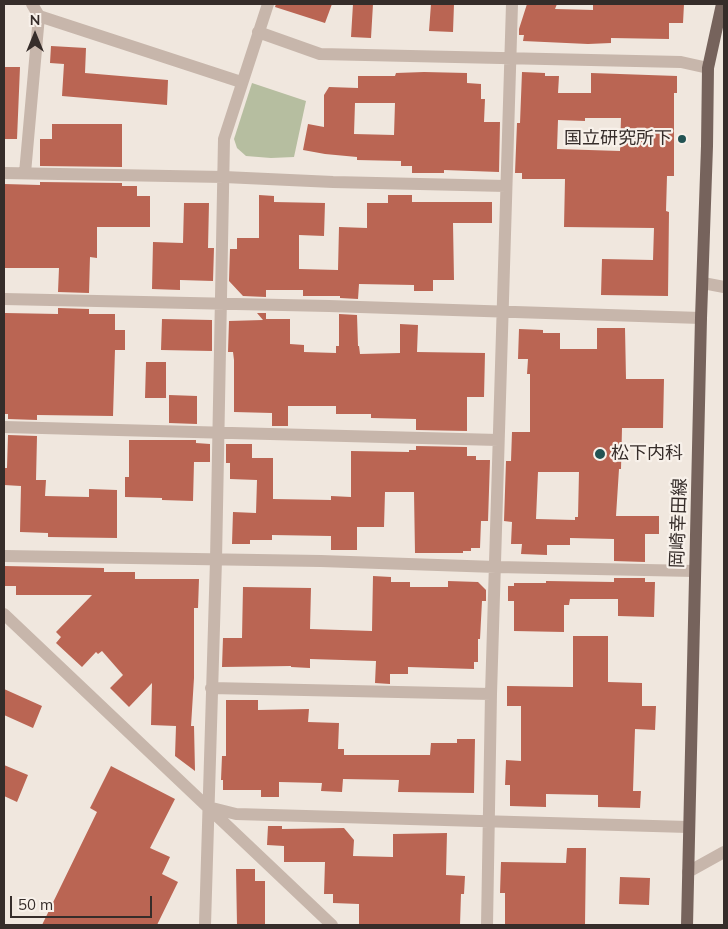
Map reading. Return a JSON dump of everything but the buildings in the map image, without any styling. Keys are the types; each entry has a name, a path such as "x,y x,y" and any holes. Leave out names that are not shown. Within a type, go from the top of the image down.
{"main road":[{"name":"岡崎幸田線","path":"686,925 708,68 722,4"}],"street":[{"path":"25,173 39,16 32,4"},
{"path":"205,925 216,560 224,139 268,4"},
{"path":"487,925 491,694 512,4"},
{"path":"39,16 242,82"},
{"path":"258,32 320,54 681,62 708,68"},
{"path":"4,173 224,177 333,182 506,186"},
{"path":"703,283 724,287"},
{"path":"4,299 702,318"},
{"path":"4,428 498,440"},
{"path":"4,556 321,561 695,571"},
{"path":"4,614 332,925"},
{"path":"212,688 491,694"},
{"path":"208,807 236,814 688,827"},
{"path":"688,872 724,852"}],"green space":[{"path":"252,83 306,101 294,157 246,156 237,148 234,139"}],"place":[{"name":"国立研究所下","path":"682,139"},
{"name":"松下内科","path":"600,454"}]}
